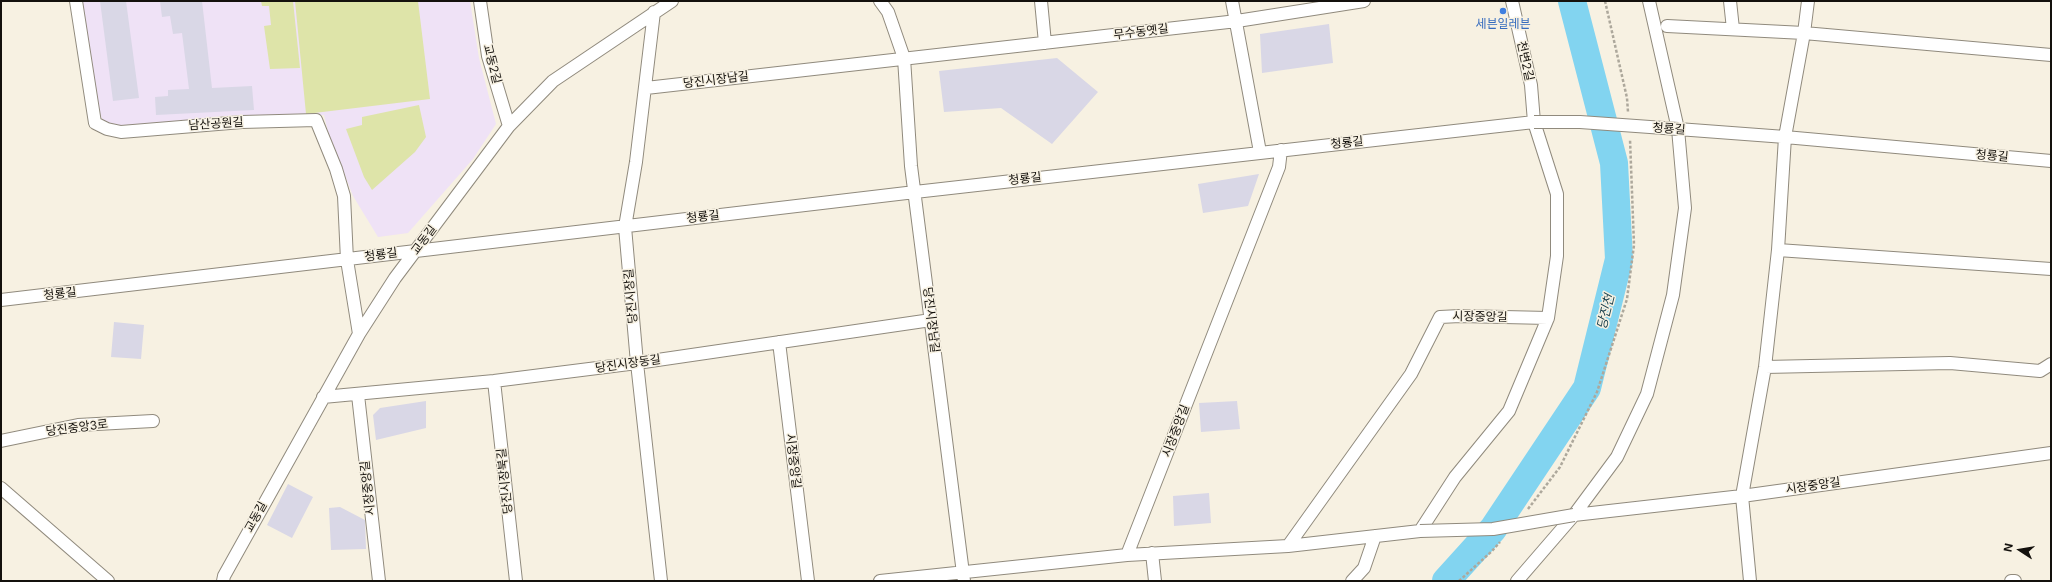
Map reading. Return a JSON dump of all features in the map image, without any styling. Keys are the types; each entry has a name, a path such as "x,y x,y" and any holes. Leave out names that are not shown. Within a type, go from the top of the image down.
{"street":[{"name":"남산공원길","path":"76,1 95,122 107,129 121,132 242,122 316,120 336,169 344,196 347,260"},
{"name":"교동2길","path":"480,1 488,56 509,126"},
{"name":"교동길","path":"223,581 224,576 359,334 395,278 509,126 553,81 672,1"},
{"name":"당진시장남길","path":"880,1 888,12 904,58 910,166 915,192 964,576"},
{"path":"1041,1 1045,43"},
{"path":"1232,1 1237,21 1260,152"},
{"path":"1237,21 1325,4 1364,1"},
{"name":"천변2길","path":"1512,1 1531,85 1534,122"},
{"path":"1517,581 1574,515 1618,457 1647,394 1673,294 1685,208 1678,129 1649,1"},
{"path":"1730,1 1733,29"},
{"path":"1750,581 1742,496 1765,367 1778,250 1785,137 1804,33 1808,1"},
{"name":"당진시장길","path":"654,12 636,162 625,226 637,363 661,581"},
{"name":"무수동옛길","path":"1045,43 1237,21"},
{"path":"1667,26 1804,33 2051,55"},
{"name":"당진시장남길","path":"646,88 1045,43"},
{"name":"청룡길","path":"1,300 915,192 1534,122 1580,122 1785,137 2051,161"},
{"path":"1420,531 1455,477 1509,410 1548,318 1557,256 1556,194 1534,122"},
{"name":"시장중앙길","path":"1127,555 1279,167 1281,150"},
{"path":"1778,250 2051,269"},
{"path":"347,260 359,334"},
{"name":"시장중앙길","path":"1288,546 1372,426 1412,374 1440,317 1548,318"},
{"name":"당진시장동길","path":"323,397 494,381 637,363 931,320"},
{"name":"시장중앙길","path":"778,342 808,581"},
{"path":"1765,367 1950,363 2040,371 2051,364"},
{"name":"당진시장북길","path":"494,381 516,581"},
{"name":"시장중앙길","path":"358,394 378,581"},
{"name":"당진중앙3로","path":"1,442 78,425 153,421"},
{"name":"시장중앙길","path":"880,581 964,576 1127,555 1288,546 1420,531 1493,529 1574,515 1742,496 2051,453"},
{"path":"1,488 108,581"},
{"path":"1352,581 1364,568 1376,536"},
{"path":"1152,553 1155,581"}],"path":[{"path":"1605,1 1627,98 1628,113"},
{"path":"1525,512 1560,467 1597,392 1627,299 1634,245 1630,136"},
{"path":"1459,581 1492,552 1502,540"}],"shaded area":[{"path":"82,1 470,1 479,58 496,124 473,159 408,233 378,237 353,196 328,132 324,115 299,117 288,114 246,117 227,116 121,127 108,125 102,119 99,111"}],"green space":[{"path":"261,1 293,1 300,68 270,69 264,26 271,25 269,6 262,6"},
{"path":"295,1 418,1 430,99 306,114"},
{"path":"419,105 426,137 415,152 372,190 364,177 346,129 362,125 362,117"}],"building":[{"path":"100,1 126,1 139,98 113,101"},
{"path":"160,1 202,1 212,88 252,86 254,110 156,115 155,97 168,96 168,90 189,89 182,33 173,34 170,16 162,17"},
{"path":"1329,24 1333,63 1262,73 1260,34"},
{"path":"1057,58 1098,92 1052,144 1001,108 944,112 939,71"},
{"path":"1259,174 1248,206 1203,213 1198,184"},
{"path":"114,322 144,325 141,359 111,357"},
{"path":"426,401 426,428 376,440 373,415 380,408"},
{"path":"1237,401 1240,429 1201,432 1199,403"},
{"path":"288,484 313,497 292,538 267,525"},
{"path":"1209,493 1211,523 1174,526 1173,496"},
{"path":"340,507 365,520 366,549 331,550 329,508"}],"waterway":[{"name":"당진천","path":"1446,581 1493,529 1587,388 1619,259 1614,163 1572,1"}],"place":[{"name":"세븐일레븐","path":"1503,11"}]}
